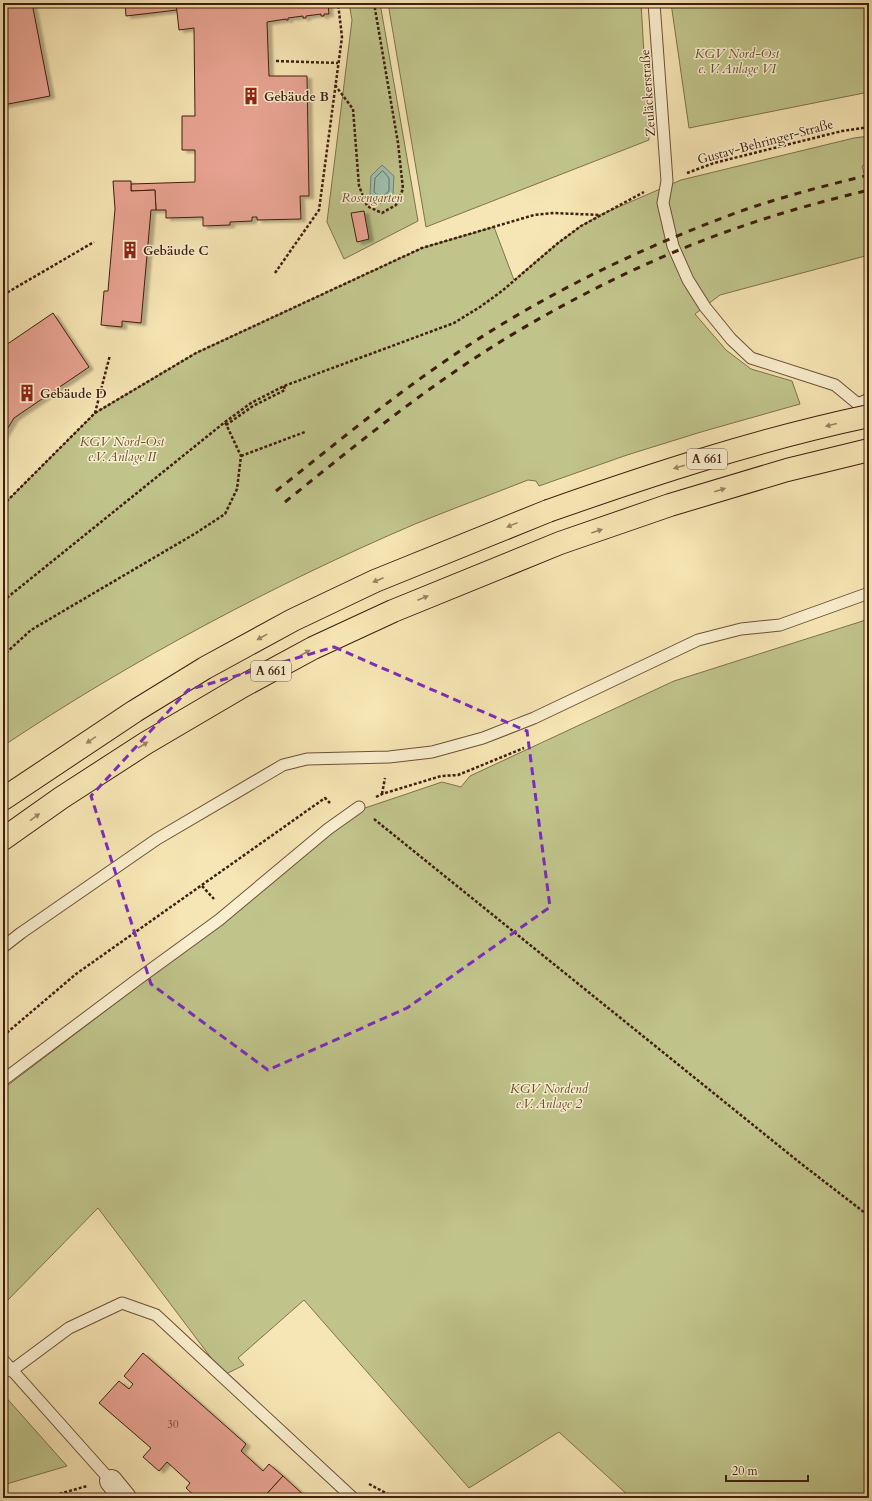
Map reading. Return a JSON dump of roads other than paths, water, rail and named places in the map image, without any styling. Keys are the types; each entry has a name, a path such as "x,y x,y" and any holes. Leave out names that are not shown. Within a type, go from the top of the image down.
{"highway":[{"name":"A 661","path":"3,799 135,711 205,668 293,620 375,581 548,510 657,473 865,413"},
{"name":"A 661","path":"3,839 61,798 146,743 243,686 313,648 400,608 560,543 670,505 787,470 869,450"}],"street":[{"path":"111,1481 126,1498"}],"lane":[{"name":"Zeuläckerstraße","path":"654,3 667,181 663,203 673,246 688,280 705,307 731,339 751,358 835,385 865,413"},
{"path":"865,413 869,399"},
{"path":"3,947 157,839 283,765 307,759 389,757 432,752 482,738 534,718 698,640 741,629 780,625 869,593"},
{"path":"3,1080 219,920 328,829 359,807"},
{"path":"12,1371 69,1328 122,1303 156,1315 353,1498"},
{"path":"3,1360 111,1481"}],"water":[{"path":"382,165 394,176 393,194 381,204 370,194 371,176"}],"railway":[{"path":"276,491 376,412 438,366 510,319 548,298 625,259 704,225 775,200 869,175"},
{"path":"285,502 335,461 438,383 521,329 583,295 648,263 714,236 792,210 869,190"}],"place":[{"name":"Gebäude B","path":"251,96"},
{"name":"Gebäude C","path":"130,250"},
{"name":"Gebäude D","path":"27,393"}],"park label":[{"name":"KGV Nord-Ost e. V. Anlage VI","path":"737,60"},
{"name":"Rosengarten","path":"372,197"},
{"name":"KGV Nord-Ost e.V. Anlage II","path":"122,448"},
{"name":"KGV Nordend e.V. Anlage 2","path":"549,1096"}]}
